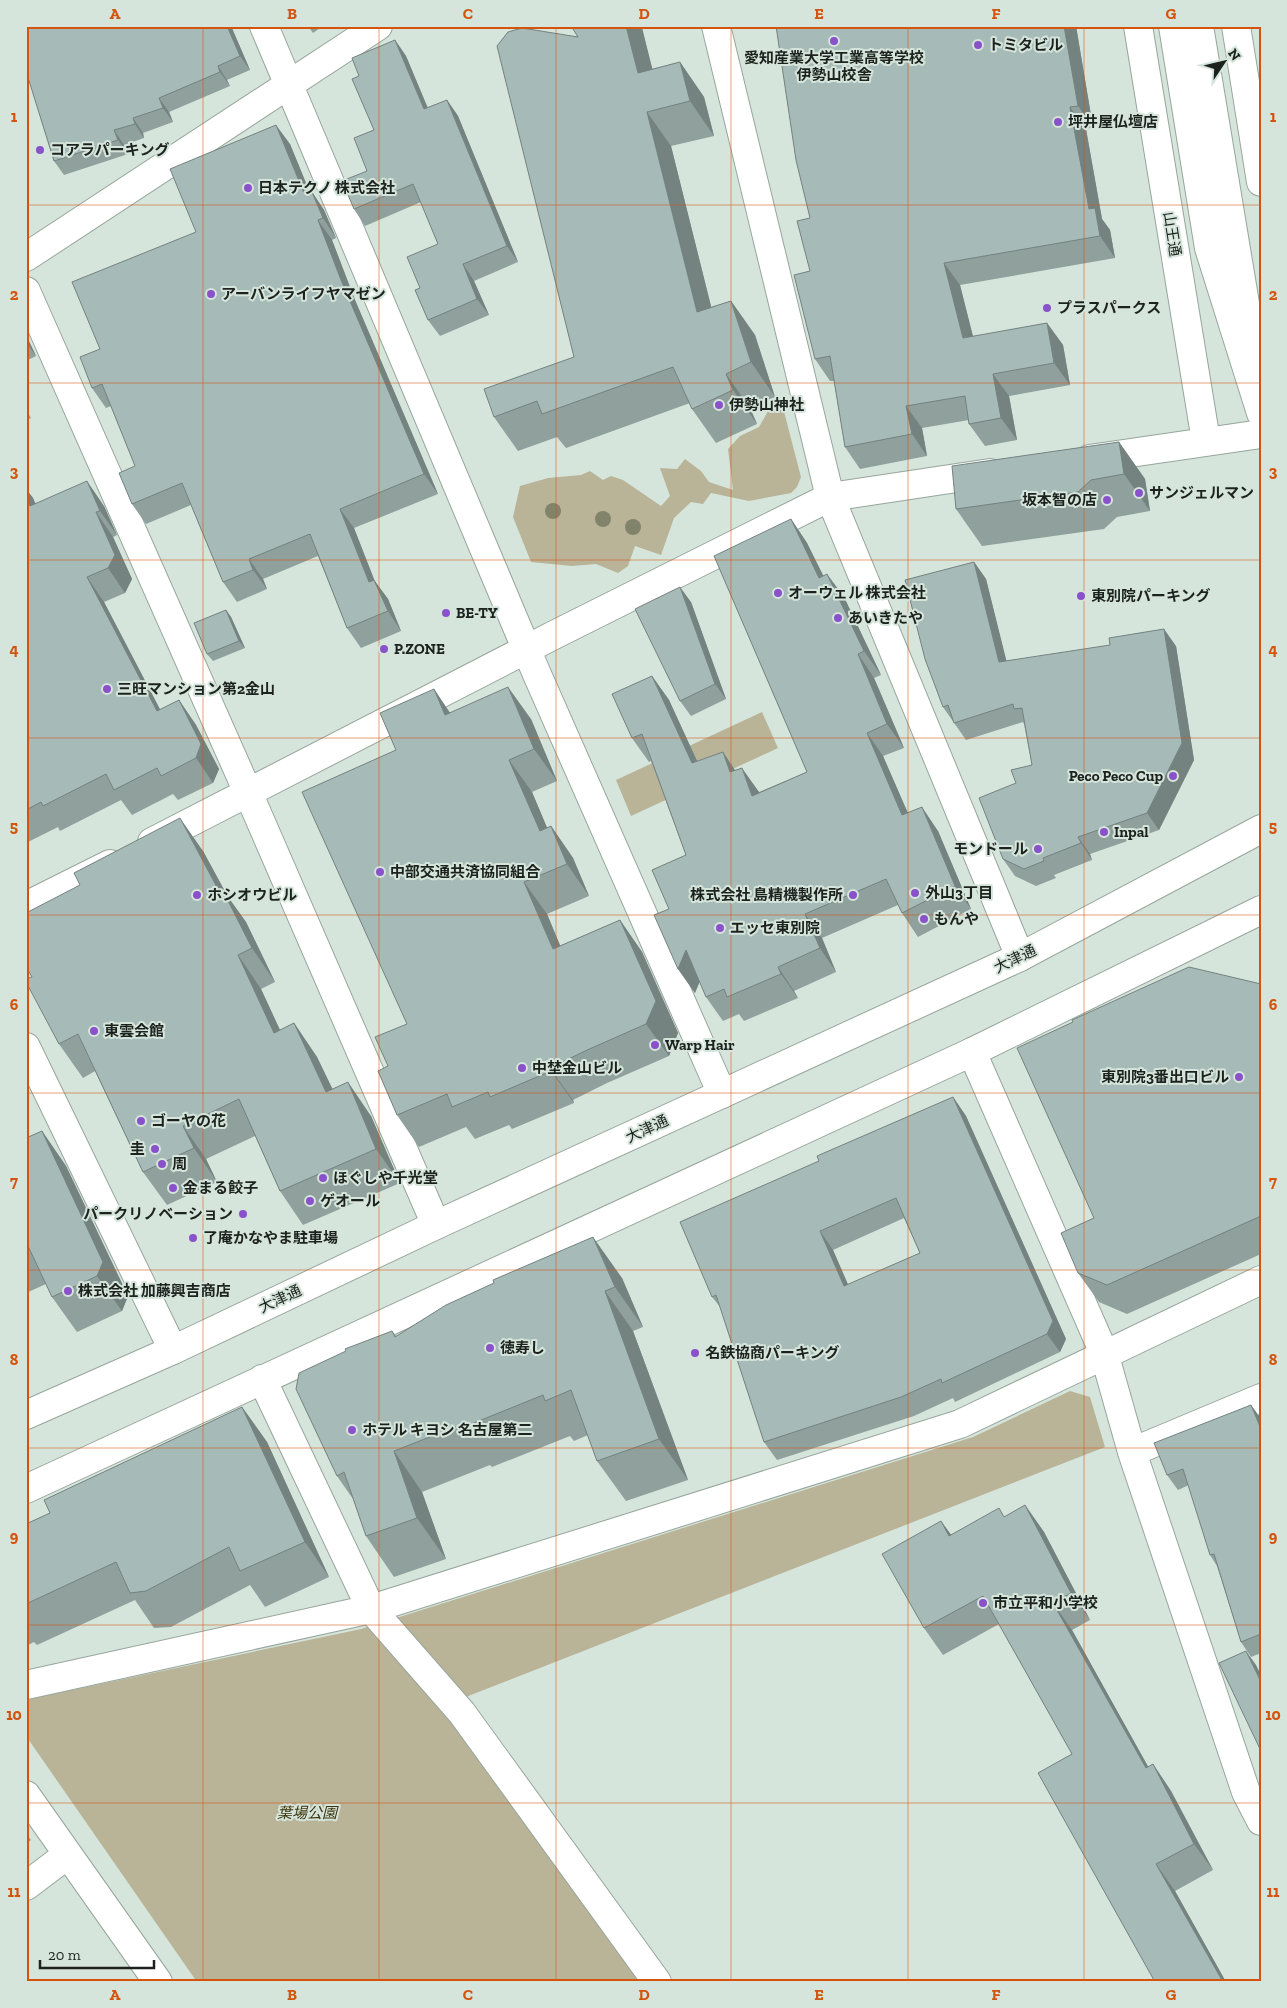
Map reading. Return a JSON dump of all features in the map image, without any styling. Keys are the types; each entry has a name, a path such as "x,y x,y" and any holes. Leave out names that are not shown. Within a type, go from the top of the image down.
{"main road":[{"path":"264,26 526,649 722,1094"},
{"path":"26,258 378,26"},
{"path":"716,26 830,497 1020,958"},
{"name":"山王通","path":"1138,26 1206,441"},
{"path":"1174,26 1209,248 1261,413"},
{"path":"1199,26 1261,396"},
{"path":"1236,26 1261,182"},
{"path":"26,291 436,1225"},
{"path":"1062,463 1261,434"},
{"path":"26,906 248,794 526,649 830,497 1013,470"},
{"name":"大津通","path":"26,1415 174,1350 436,1225 1020,958 1261,829"},
{"path":"26,1489 972,1052 1261,910"},
{"path":"26,1047 174,1350"},
{"path":"972,1052 1104,1353 1132,1452 1254,1788 1261,1822"},
{"path":"26,1685 371,1609 960,1424 1104,1353 1261,1280"},
{"path":"262,1379 371,1609 462,1713 657,1982"},
{"path":"1132,1452 1261,1398"},
{"path":"26,1795 158,1982"},
{"path":"26,1886 67,1855"}],"green space":[{"path":"781,400 801,477 797,487 791,493 749,501 711,493 703,504 691,502 674,518 661,555 635,546 628,566 618,573 596,564 572,566 531,562 513,517 520,486 548,478 581,475 590,471 603,480 611,476 623,480 661,506 670,496 660,468 677,469 685,459 701,471 709,482 733,490 728,449 740,436 759,427 772,404"},
{"path":"762,712 778,748 631,816 616,780"},
{"name":"葉場公園","path":"1070,1391 1090,1397 1105,1447 440,1707 486,1759 643,1982 197,1982 26,1736 26,1706 29,1699 361,1629 973,1437"}],"building":[{"path":"26,26 227,26 240,56 218,66 220,72 159,98 163,108 133,118 135,124 114,130 118,140 54,161 26,71"},
{"path":"571,26 626,26 638,73 680,62 690,101 647,112 697,312 731,301 751,362 726,374 733,390 692,409 673,367 542,414 537,401 494,417 484,389 574,357 497,46 508,32 522,28 578,37"},
{"path":"776,26 1064,26 1078,106 1070,107 1089,209 1095,208 1100,236 944,263 963,338 1047,323 1054,363 993,374 1001,418 969,424 965,396 906,406 912,434 845,447 830,356 815,359 794,275 810,271 797,221 810,218 796,160"},
{"path":"395,40 424,109 447,100 507,246 463,264 477,299 428,320 415,290 420,288 407,257 438,244 413,184 354,209 342,181 367,171 354,138 374,130 352,79 359,76 352,58"},
{"path":"276,125 304,193 311,190 323,218 318,220 341,280 424,474 340,509 369,582 374,580 388,611 347,628 310,534 249,559 253,570 223,582 182,483 132,504 119,473 135,466 102,384 92,388 80,357 100,349 72,282 196,232 170,169"},
{"path":"1119,442 1124,474 1091,480 1078,492 956,509 952,466"},
{"path":"87,481 100,511 96,512 115,555 108,568 87,577 157,711 179,700 201,744 196,758 161,776 157,768 114,790 106,774 43,806 41,802 26,810 26,497 30,506"},
{"path":"791,519 819,578 827,574 864,651 858,654 887,724 867,733 902,815 922,807 955,886 902,913 886,879 805,914 820,948 778,967 781,974 727,997 724,989 706,997 686,950 678,969 654,915 669,909 652,870 686,855 642,734 632,738 612,694 652,676 692,763 723,752 730,772 742,768 752,796 807,772 714,556"},
{"path":"974,562 999,662 1110,645 1109,638 1164,629 1182,743 1147,813 1078,837 1081,843 1043,858 1044,861 1024,869 1003,859 979,798 1016,783 1011,770 1032,765 1022,708 1014,709 1013,704 954,723 948,705 943,707 925,659 905,580"},
{"path":"680,587 715,684 680,701 635,609"},
{"path":"226,610 239,641 207,654 194,623"},
{"path":"508,687 534,749 509,760 540,831 551,826 567,864 524,882 553,949 620,920 656,1001 646,1024 550,1068 551,1071 490,1097 488,1092 452,1107 447,1094 397,1115 378,1071 388,1066 375,1037 407,1024 302,792 396,750 380,713 434,689 445,715"},
{"path":"180,818 219,891 222,889 252,948 238,955 274,1033 294,1023 326,1092 348,1082 376,1149 280,1191 239,1099 183,1126 194,1148 143,1172 78,1034 59,1044 26,982 26,979 32,977 26,967 26,913 80,885 74,873"},
{"path":"1189,967 1261,984 1261,1216 1107,1285 1078,1273 1061,1233 1094,1218 1017,1048 1073,1022 1072,1020"},
{"path":"953,1097 1053,1321 1047,1334 942,1383 941,1379 901,1397 764,1442 716,1295 712,1297 680,1222 819,1161 817,1156","holes":["896,1198 920,1253 844,1286 820,1231"]},
{"path":"42,1131 103,1262 97,1276 52,1297 28,1246 26,1247 26,1138"},
{"path":"593,1237 615,1287 605,1291 659,1439 597,1461 571,1390 545,1401 543,1395 464,1427 463,1424 394,1451 417,1518 366,1536 344,1472 337,1476 296,1389 299,1373 346,1351 345,1349 392,1331 395,1337 446,1305 494,1283 493,1280"},
{"path":"1251,1405 1261,1429 1261,1634 1241,1642 1214,1554 1210,1555 1183,1469 1167,1475 1154,1443"},
{"path":"242,1407 305,1542 240,1571 229,1547 146,1591 130,1593 116,1562 26,1604 26,1524 50,1513 44,1500"},
{"path":"1025,1505 1071,1593 1053,1603 1146,1768 1153,1764 1194,1844 1156,1864 1223,1982 1155,1982 1038,1773 1072,1754 983,1596 924,1628 882,1554 941,1521 949,1536 999,1508 1004,1517"},
{"path":"1246,1651 1261,1682 1261,1751 1219,1663"}],"place":[{"name":"愛知産業大学工業高等学校 伊勢山校舎","path":"834,41"},
{"name":"トミタビル","path":"978,45"},
{"name":"坪井屋仏壇店","path":"1058,122"},
{"name":"コアラパーキング","path":"40,150"},
{"name":"日本テクノ 株式会社","path":"248,188"},
{"name":"アーバンライフヤマゼン","path":"211,294"},
{"name":"プラスパークス","path":"1047,308"},
{"name":"伊勢山神社","path":"719,405"},
{"name":"サンジェルマン","path":"1139,493"},
{"name":"坂本智の店","path":"1107,500"},
{"name":"オーウェル 株式会社","path":"778,593"},
{"name":"東別院パーキング","path":"1081,596"},
{"name":"BE-TY","path":"446,613"},
{"name":"あいきたや","path":"838,618"},
{"name":"P.ZONE","path":"384,649"},
{"name":"三旺マンション第2金山","path":"107,689"},
{"name":"Peco Peco Cup","path":"1173,776"},
{"name":"Inpal","path":"1104,832"},
{"name":"モンドール","path":"1038,849"},
{"name":"中部交通共済協同組合","path":"380,872"},
{"name":"外山3丁目","path":"915,893"},
{"name":"ホシオウビル","path":"197,895"},
{"name":"株式会社 島精機製作所","path":"853,895"},
{"name":"もんや","path":"924,919"},
{"name":"エッセ東別院","path":"720,928"},
{"name":"東雲会館","path":"94,1031"},
{"name":"Warp Hair","path":"655,1045"},
{"name":"中埜金山ビル","path":"522,1068"},
{"name":"東別院3番出口ビル","path":"1239,1077"},
{"name":"ゴーヤの花","path":"141,1121"},
{"name":"圭","path":"155,1149"},
{"name":"周","path":"162,1164"},
{"name":"ほぐしや千光堂","path":"323,1178"},
{"name":"金まる餃子","path":"173,1188"},
{"name":"ゲオール","path":"310,1201"},
{"name":"パークリノベーション","path":"243,1214"},
{"name":"了庵かなやま駐車場","path":"193,1238"},
{"name":"株式会社 加藤興吉商店","path":"68,1291"},
{"name":"徳寿し","path":"490,1348"},
{"name":"名鉄協商パーキング","path":"695,1353"},
{"name":"ホテル キヨシ 名古屋第二","path":"352,1430"},
{"name":"市立平和小学校","path":"983,1603"}]}
